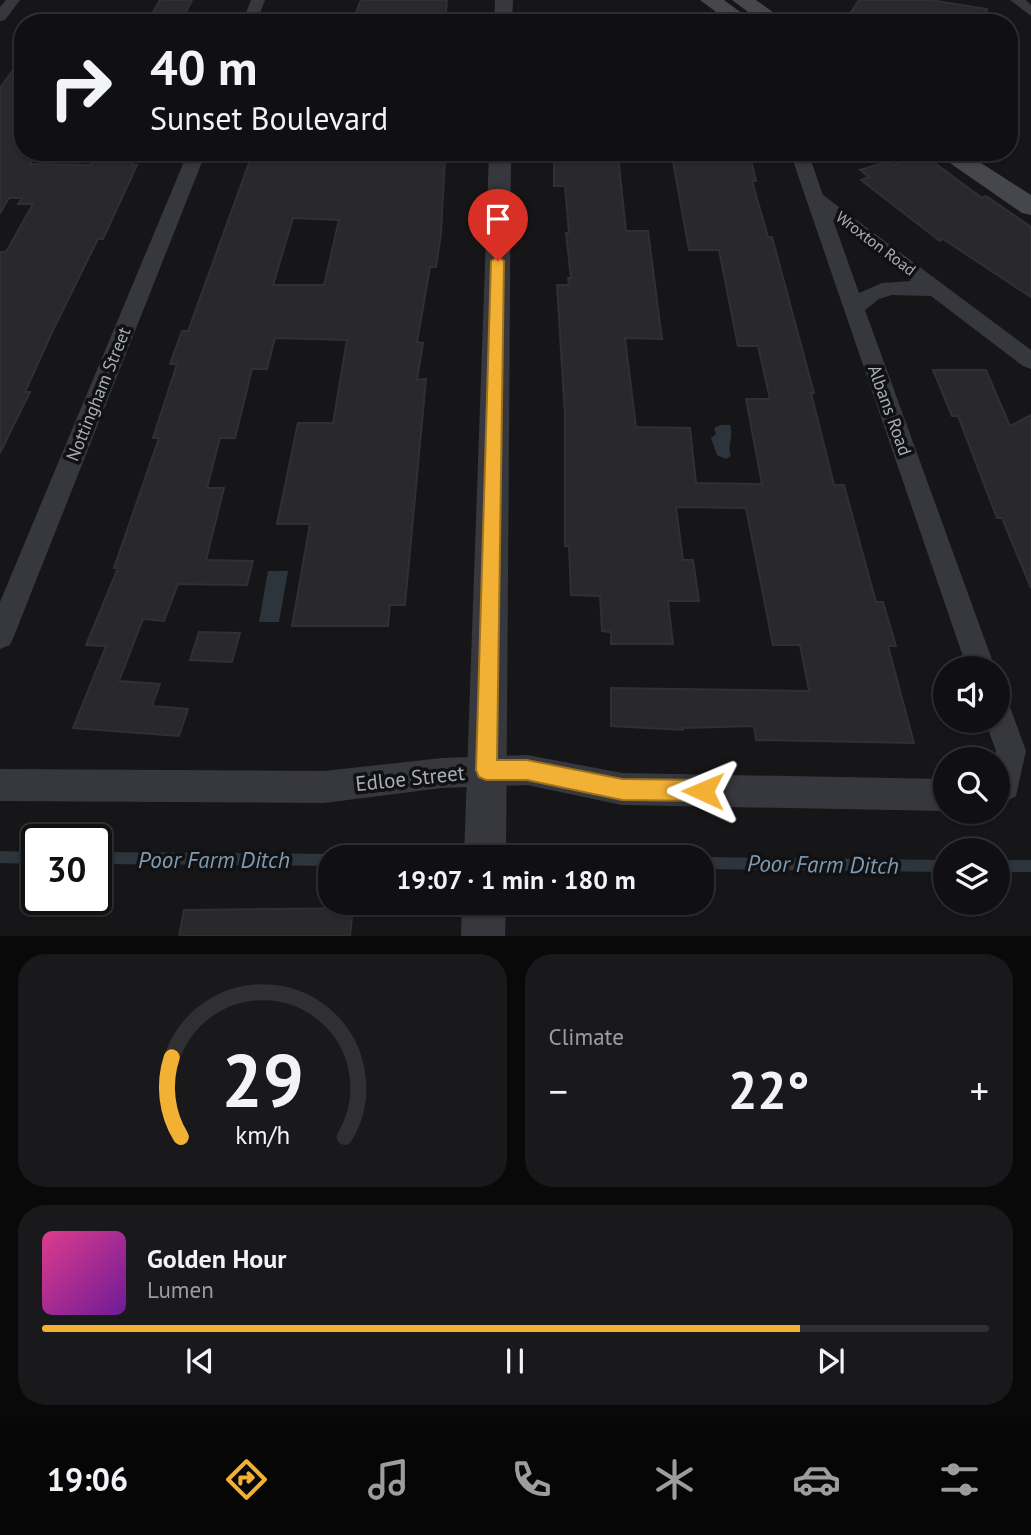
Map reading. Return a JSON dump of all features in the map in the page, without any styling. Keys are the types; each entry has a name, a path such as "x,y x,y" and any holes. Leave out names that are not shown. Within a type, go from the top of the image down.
{"main road":[{"path":"710,0 731,14"},
{"path":"742,0 764,14"},
{"path":"960,161 1031,207"},
{"path":"1000,161 1031,180"}],"street":[{"path":"0,17 13,0"},
{"path":"1017,0 1031,12"},
{"name":"Nottingham Street","path":"0,636 193,161"},
{"path":"485,841 500,161"},
{"name":"Albans Road","path":"802,161 977,656"},
{"name":"Wroxton Road","path":"814,197 1031,362"},
{"name":"Wroxton Road","path":"854,309 862,299 877,290 894,287 937,290"},
{"name":"Edloe Street","path":"0,785 324,787 486,770 527,770 622,789 933,795"}],"shaded area":[{"path":"730,425 731,429 731,456 726,459 717,455 711,438 716,434 714,428"},
{"path":"268,571 288,571 279,622 259,622"}],"building":[{"path":"160,0 192,0 185,14 152,14"},
{"path":"361,0 447,0 446,14 356,14"},
{"path":"859,0 930,0 987,9 987,14 850,14"},
{"path":"14,69 14,161 32,161 30,164 91,165 93,161 134,161 132,165 137,165 103,239 98,239 53,330 25,392 30,392 0,453 0,252 6,252 33,204 18,204 22,198 9,198 0,213 0,88"},
{"path":"250,161 445,161 441,233 436,267 430,267 417,342 423,343 417,380 426,379 405,605 390,605 388,626 292,626 310,524 277,524 298,423 333,423 347,340 275,338 267,369 252,369 235,438 220,438 207,488 224,488 206,560 253,561 247,585 178,584 164,621 143,619 119,681 160,684 152,706 188,709 179,736 73,728 106,646 86,645 118,568 114,568 159,438 153,438 177,364 170,364 182,331 188,331","holes":["293,218 339,220 324,285 273,285"]},
{"path":"619,161 626,231 648,231 662,339 625,338 636,427 690,428 696,483 762,484 746,399 770,399 758,346 738,346 719,250 689,250 673,161 751,161 756,181 752,181 768,237 772,237 814,393 811,393 834,485 844,485 876,602 883,602 896,646 888,646 914,743 756,740 754,726 683,730 611,726 611,688 809,691 800,645 773,645 746,508 676,507 683,560 693,560 699,601 668,601 673,644 611,644 611,632 602,631 600,596 571,595 569,546 565,546 565,416 557,285 569,285 568,278 571,278 565,186 554,186 554,162"},
{"path":"889,161 894,165 906,161 932,161 982,198 986,196 1031,227 1031,297 943,239 940,241 861,180 869,177 860,170"},
{"path":"933,370 986,370 1010,426 1031,415 1031,588 1002,518 997,518 958,416 952,416"},
{"path":"199,632 240,633 232,662 190,660"},
{"path":"318,908 318,915 352,915 350,936 179,936 184,910"}],"waterway":[{"name":"Poor Farm Ditch","path":"0,857 21,858"},
{"name":"Poor Farm Ditch","path":"112,858 318,860"},
{"name":"Poor Farm Ditch","path":"714,863 933,866"},
{"name":"Poor Farm Ditch","path":"1010,866 1031,866"}],"route":[{"path":"498,261 486,770 527,770 622,789 703,791"}]}
